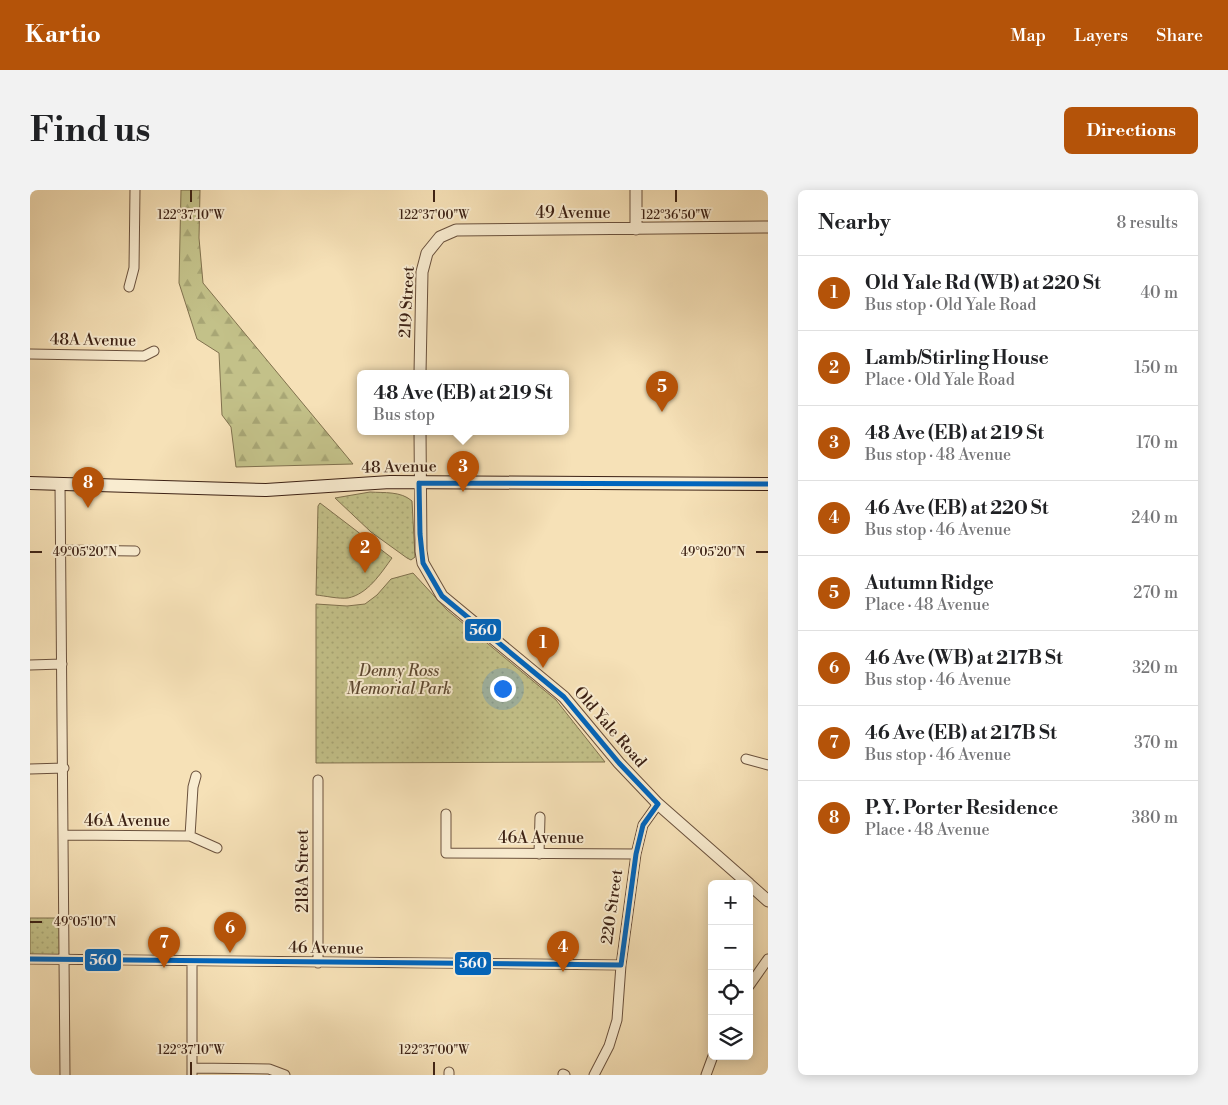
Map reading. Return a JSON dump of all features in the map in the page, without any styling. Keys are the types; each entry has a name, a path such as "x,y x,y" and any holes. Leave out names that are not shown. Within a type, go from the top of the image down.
{"main road":[{"name":"48 Avenue","path":"30,483 266,490 390,482 768,484"}],"street":[{"path":"129,287 134,268 134,190"},
{"path":"636,190 636,229"},
{"name":"49 Avenue","path":"440,238 456,230 768,228"},
{"name":"219 Street","path":"420,370 422,272 427,253 440,238"},
{"name":"48A Avenue","path":"30,354 144,356 154,351"},
{"path":"419,483 420,435"},
{"name":"Old Yale Road","path":"419,483 420,534 423,563 442,596 564,697 619,763 658,804 744,880"},
{"path":"60,484 64,768 65,1075"},
{"path":"61,550 135,551"},
{"path":"30,665 62,664"},
{"path":"746,759 768,765"},
{"path":"30,769 64,768"},
{"path":"190,836 193,786 196,776"},
{"name":"218A Street","path":"318,780 318,963"},
{"name":"220 Street","path":"594,1075 609,1046 617,1020 621,965 636,854 643,825 658,804"},
{"name":"46A Avenue","path":"446,814 446,853 636,854"},
{"path":"539,854 540,817"},
{"name":"46A Avenue","path":"64,835 190,836 217,848"},
{"name":"Old Yale Road","path":"753,888 768,901"},
{"name":"46 Avenue","path":"30,959 621,965"},
{"path":"753,980 768,959"},
{"path":"192,961 192,1072 269,1069 285,1075"},
{"path":"706,1075 712,1060"}],"green space":[{"path":"181,190 200,190 199,238 203,283 353,464 236,467 231,427 222,415 219,353 197,339 179,283"},
{"path":"370,492 398,494 412,501 415,557 411,560 371,532 335,498"},
{"path":"320,503 392,558 368,588 355,596 336,598 316,595 318,506"},
{"name":"Denny Ross Memorial Park","path":"413,573 447,610 556,700 605,762 316,763 316,604 347,606 365,604 377,595 391,579"},
{"path":"30,918 64,918 64,959 30,959"}],"transit line":[{"name":"560","path":"419,483 420,534 423,563 442,596 564,697 619,763 658,804"},
{"name":"560","path":"419,483 768,484"},
{"name":"560","path":"621,965 636,854 643,825 658,804"},
{"name":"560","path":"30,959 621,965"}],"place":[{"name":"Autumn Ridge","path":"662,412"},
{"name":"48 Ave (EB) at 219 St","path":"463,492"},
{"name":"P.Y. Porter Residence","path":"88,508"},
{"name":"Lamb/Stirling House","path":"365,573"},
{"name":"Old Yale Rd (WB) at 220 St","path":"543,668"},
{"name":"46 Ave (WB) at 217B St","path":"230,953"},
{"name":"46 Ave (EB) at 217B St","path":"164,968"},
{"name":"46 Ave (EB) at 220 St","path":"563,972"}]}
